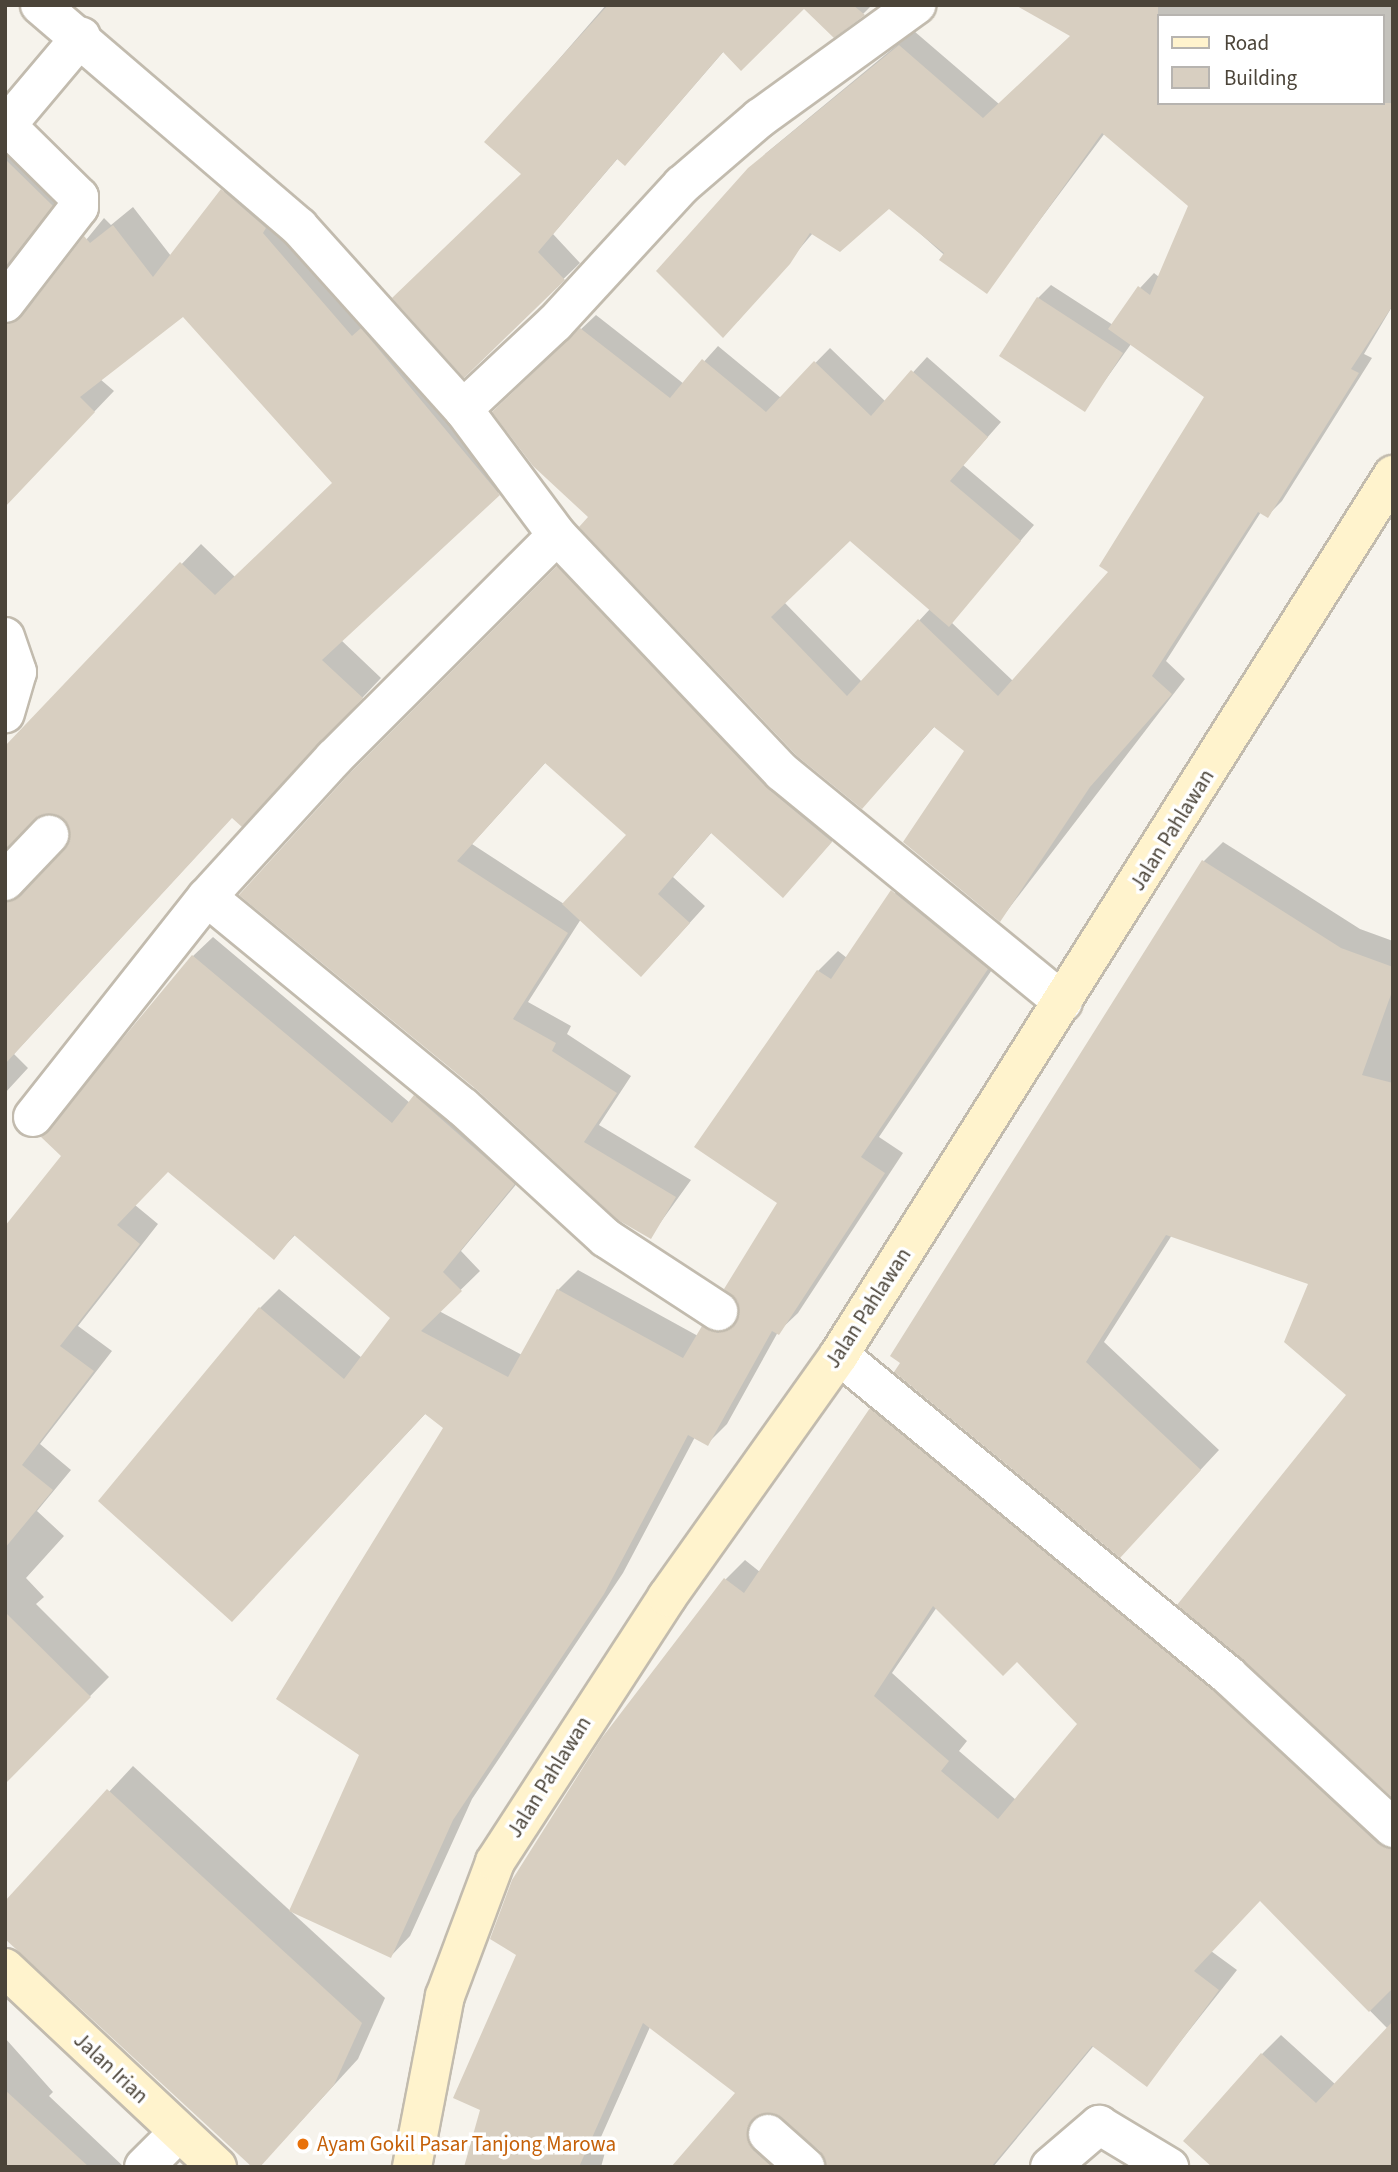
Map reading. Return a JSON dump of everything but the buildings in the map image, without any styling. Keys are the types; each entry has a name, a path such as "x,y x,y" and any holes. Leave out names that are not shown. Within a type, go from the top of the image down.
{"street":[{"path":"40,5 81,37 299,227 463,409 557,536 834,821 1063,1002"},
{"path":"463,409 555,323 682,185 760,118 916,5"},
{"path":"5,303 79,207 79,197 11,130 11,120 81,37"},
{"name":"Jalan Pahlawan","path":"412,2167 445,1996 495,1862 667,1597 839,1355 1393,475"},
{"path":"33,1117 208,897 334,758 557,536"},
{"path":"5,637 17,672 5,713"},
{"path":"5,881 49,835"},
{"path":"208,897 463,1108 606,1238 718,1311"},
{"path":"839,1355 1228,1675 1393,1828"},
{"name":"Jalan Irian","path":"5,1968 217,2167"},
{"path":"1050,2167 1090,2129 1103,2125 1169,2167"},
{"path":"145,2167 179,2132"},
{"path":"768,2134 806,2167"}],"place":[{"name":"Ayam Gokil Pasar Tanjong Marowa","path":"303,2144"}]}
